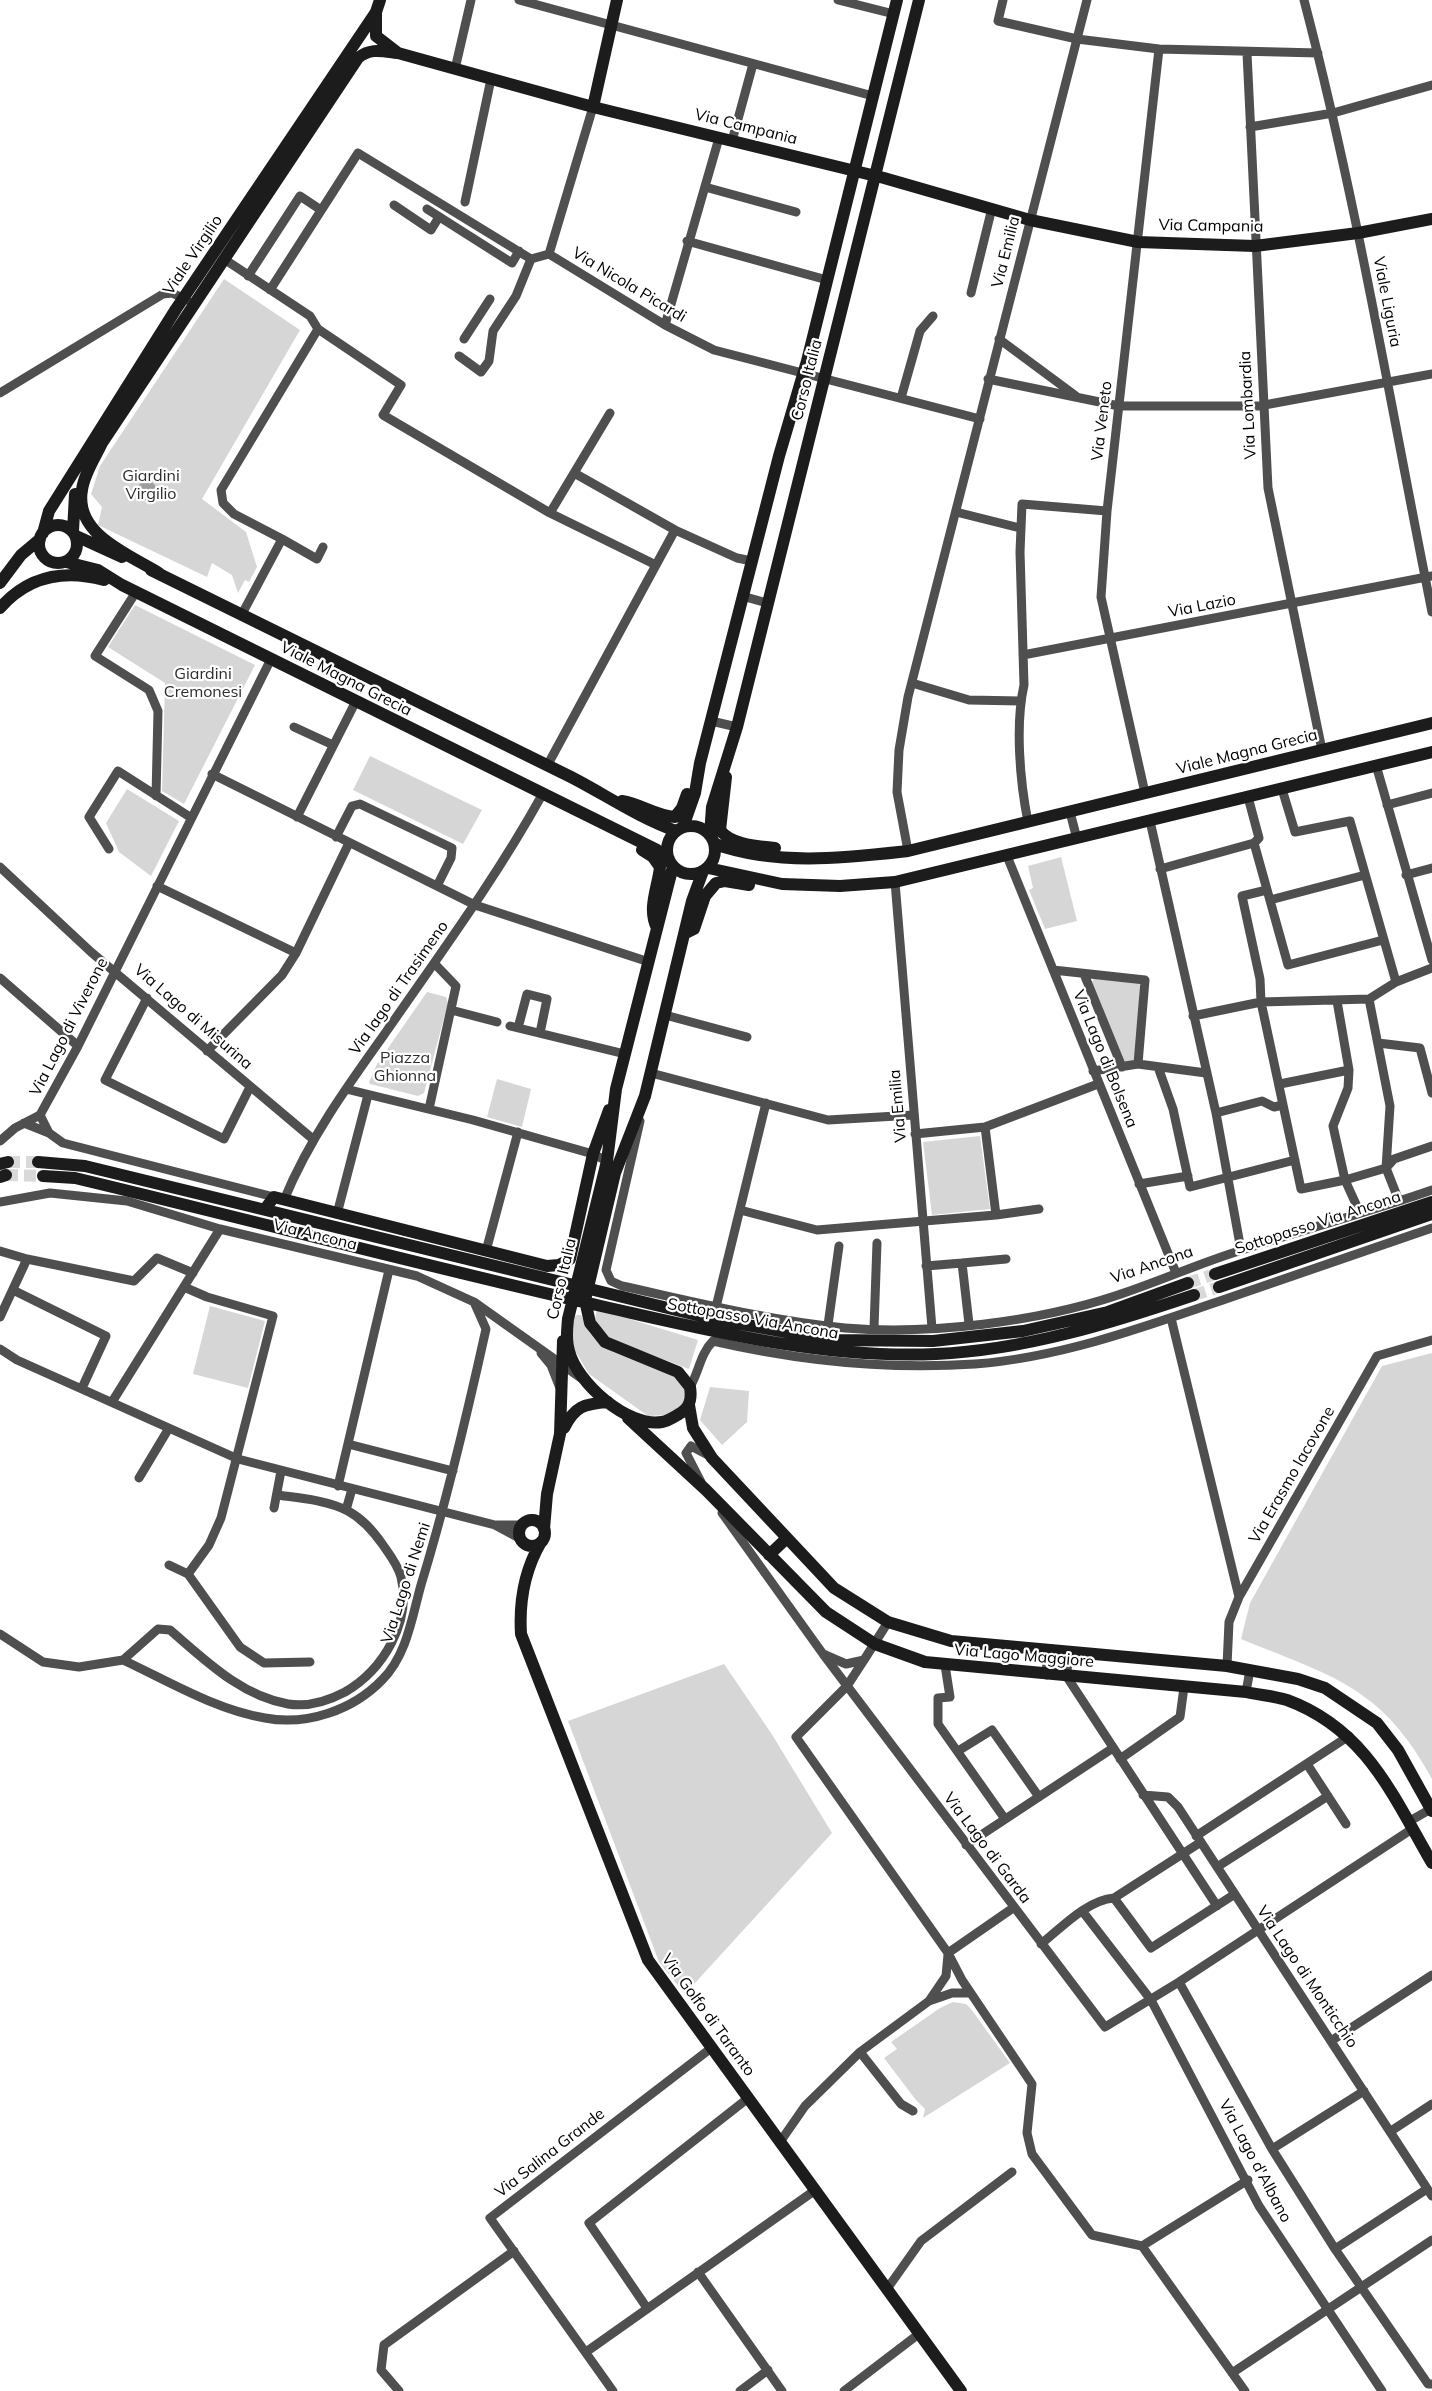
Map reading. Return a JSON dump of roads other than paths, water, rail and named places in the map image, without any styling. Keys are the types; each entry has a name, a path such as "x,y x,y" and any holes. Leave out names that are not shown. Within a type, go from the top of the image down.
{"street":[{"path":"455,69 471,0"},
{"path":"519,0 873,96"},
{"path":"549,254 593,107 617,0"},
{"path":"838,0 894,14"},
{"name":"Corso Italia","path":"680,829 696,788 700,763 742,596 803,374 897,0"},
{"name":"Corso Italia","path":"716,838 712,807 737,727 825,380 873,176 919,0"},
{"path":"1004,0 998,21 1077,39 1159,49 1318,53"},
{"name":"Via Emilia","path":"908,851 897,792 898,750 912,683 980,419 988,379 1087,0"},
{"name":"Viale Liguria","path":"1304,0 1333,113 1359,233 1387,381 1429,577 1432,612"},
{"name":"Via Campania","path":"378,6 376,36 398,53 593,107 873,176 1030,220 1138,242 1255,246 1359,233 1432,219"},
{"name":"Viale Virgilio","path":"41,536 49,511 189,301 378,6"},
{"name":"Via Veneto","path":"1145,793 1101,597 1107,512 1159,49"},
{"name":"Viale Virgilio","path":"74,534 75,489 82,473 189,301 224,259 358,58 375,50 398,53"},
{"name":"Via Lombardia","path":"1247,53 1268,488 1322,750"},
{"path":"732,141 753,64"},
{"path":"465,202 491,79"},
{"path":"1250,127 1333,113 1432,85"},
{"path":"665,325 687,241 719,138"},
{"path":"270,290 358,153 531,259 516,296 493,331 489,361 481,372 459,356"},
{"path":"705,187 796,212"},
{"path":"248,276 300,196 321,210"},
{"path":"394,205 431,230 439,217"},
{"path":"971,293 992,208"},
{"path":"427,209 512,263 519,251"},
{"path":"687,241 827,280"},
{"name":"Via Nicola Picardi","path":"531,259 549,254 665,325 714,350 980,419"},
{"path":"224,259 310,316 318,329 401,384 383,415 550,513 656,565"},
{"path":"0,393 163,294 172,293 189,301"},
{"path":"465,339 490,299"},
{"path":"479,316 497,325"},
{"path":"901,398 920,331 933,316"},
{"path":"318,329 221,490 223,503 234,513 317,558 323,547"},
{"path":"999,339 1081,399"},
{"path":"988,379 1119,406 1263,406 1432,374"},
{"path":"550,513 576,474 610,413"},
{"name":"Viale Virgilio","path":"102,443 81,490 81,507 86,521 100,537 159,573"},
{"path":"576,474 675,530 737,558 752,561"},
{"path":"1028,822 1022,792 1020,701 1024,685 1020,528 1022,504 1107,512"},
{"path":"956,512 1020,528"},
{"path":"0,583 21,555 57,525 74,534 75,554 61,563 46,566 16,584 0,602"},
{"path":"548,766 675,530"},
{"name":"Viale Magna Grecia","path":"74,534 159,573 548,766 617,801 642,817 680,829"},
{"path":"41,536 43,555 61,563"},
{"path":"242,614 282,539"},
{"name":"Viale Magna Grecia","path":"61,563 99,570 122,585 355,703 611,829 626,843 667,864"},
{"path":"0,608 24,586 57,575 78,574 122,585"},
{"name":"Via Lazio","path":"1023,656 1429,577"},
{"path":"136,592 95,656 149,690 158,711 156,796"},
{"path":"742,596 767,603"},
{"name":"Via Lago di Viverone","path":"49,1133 40,1115 78,1046 190,817 271,659"},
{"path":"912,683 969,700 1020,701"},
{"path":"297,818 355,703"},
{"path":"711,721 737,727"},
{"name":"Viale Magna Grecia","path":"716,838 775,848 786,857 838,858 908,851 1432,723"},
{"path":"294,727 333,745"},
{"path":"706,870 713,861 716,838 698,827 680,829 670,839 667,864 687,874 706,870 782,884 840,886 895,882 1432,752"},
{"name":"Corso Italia","path":"675,817 682,808 692,774 700,763"},
{"path":"1376,765 1432,960"},
{"path":"109,849 89,817 118,771 190,817"},
{"path":"212,774 475,905 649,962"},
{"path":"1282,789 1295,832 1350,821 1396,982"},
{"path":"1387,805 1432,793"},
{"name":"Via lago di Trasimeno","path":"279,1198 346,1089 519,838 542,795"},
{"path":"1160,869 1254,843 1259,838 1248,797"},
{"name":"Viale Magna Grecia","path":"617,801 633,803 666,817 675,817"},
{"path":"336,837 352,806 360,804 452,848 451,858 437,886"},
{"path":"1070,812 1077,839"},
{"path":"1150,821 1192,1016 1216,1113 1241,1250"},
{"path":"207,1051 282,975 296,953 349,843"},
{"path":"1254,843 1288,965 1383,940"},
{"name":"Via Lago di Bolsena","path":"1007,856 1176,1273"},
{"name":"Corso Italia","path":"667,864 657,929 616,1089 607,1161 586,1271 585,1300 590,1323 606,1342 678,1371 690,1387"},
{"name":"Via Lago di Misurina","path":"0,867 91,952 314,1140"},
{"path":"1406,875 1432,868"},
{"name":"Corso Italia","path":"689,1405 682,1413 663,1422 625,1415 592,1388 576,1368 569,1353 568,1319 586,1271 615,1173 645,1096 692,901 706,870"},
{"path":"1270,900 1365,875"},
{"path":"684,934 694,929 705,896 716,883 724,881 772,890 782,884"},
{"name":"Via Emilia","path":"895,882 932,1328"},
{"path":"157,886 296,953"},
{"path":"1268,890 1242,896 1260,980 1261,1002 1301,1189 1345,1180 1386,1168 1394,1159 1432,1146"},
{"path":"429,1109 456,986 434,963"},
{"path":"1192,1016 1261,1002 1369,999 1396,982 1432,968"},
{"path":"1053,970 1145,980 1138,1064"},
{"path":"1084,974 1122,1067"},
{"path":"0,978 78,1046"},
{"path":"540,1033 547,999 527,994 514,1027 625,1054"},
{"name":"Via Lago di Misurina","path":"147,998 105,1080 224,1139 250,1087"},
{"path":"1369,999 1390,1106 1386,1168 1403,1209 1401,1239"},
{"path":"1337,1001 1349,1070 1348,1088 1333,1126 1345,1180 1360,1213"},
{"path":"451,1010 497,1022"},
{"path":"664,1015 747,1037"},
{"path":"1378,1043 1420,1048 1432,1093"},
{"path":"1093,1071 1138,1064 1206,1072"},
{"path":"1158,1066 1173,1109 1190,1187 1295,1160"},
{"path":"1280,1084 1349,1070"},
{"path":"651,1073 828,1120 914,1115"},
{"path":"915,1134 986,1127 1098,1084"},
{"path":"346,1089 518,1132 594,1154 607,1161"},
{"name":"Via Ancona","path":"265,1209 279,1198 547,1266 560,1265 570,1258 594,1154 616,1089"},
{"path":"357,1233 340,1214 368,1095"},
{"name":"Via Ancona","path":"645,1096 606,1270 611,1281 622,1286 716,1307 828,1325 932,1328 1009,1321 1065,1309 1117,1295 1241,1250 1360,1213 1403,1209 1432,1190"},
{"path":"1216,1113 1262,1101 1274,1107 1283,1105"},
{"path":"716,1307 766,1103"},
{"path":"0,1141 24,1123 40,1115"},
{"path":"24,1123 49,1133 63,1143 279,1198"},
{"path":"986,1127 996,1215"},
{"path":"486,1251 518,1132"},
{"name":"Via Ancona","path":"38,1162 85,1166 557,1282"},
{"name":"Via Ancona","path":"43,1176 75,1178 554,1295"},
{"path":"1139,1184 1188,1176"},
{"name":"Via Ancona","path":"0,1202 51,1194 127,1202 220,1229 417,1276 474,1302 592,1388"},
{"name":"Sottopasso Via Ancona","path":"1215,1274 1403,1209 1432,1202"},
{"path":"740,1210 817,1230 996,1215 1039,1209"},
{"name":"Sottopasso Via Ancona","path":"1219,1287 1403,1209 1432,1214"},
{"path":"260,1239 263,1223"},
{"path":"689,1405 690,1387 697,1376 705,1348 713,1341 782,1357 886,1366 977,1364 1063,1350 1172,1318 1432,1228"},
{"path":"112,1402 220,1229"},
{"path":"874,1328 877,1244"},
{"path":"828,1325 840,1246"},
{"path":"0,1251 27,1259 134,1281 157,1258 193,1273"},
{"path":"0,1317 27,1259"},
{"path":"926,1266 1006,1259"},
{"path":"962,1263 973,1324 993,1334"},
{"path":"338,1486 389,1270"},
{"name":"Sottopasso Via Ancona","path":"557,1282 786,1334 865,1348 1023,1331 1108,1312 1188,1283"},
{"path":"184,1287 207,1297 273,1316 238,1459 217,1527 209,1545 188,1574"},
{"path":"13,1290 106,1336 82,1388"},
{"name":"Sottopasso Via Ancona","path":"554,1295 784,1345 938,1354 1024,1343 1111,1323 1194,1295"},
{"path":"444,1512 486,1329 474,1302"},
{"path":"1172,1318 1239,1597"},
{"path":"547,1494 519,1532 523,1541 533,1546 541,1542 547,1494 560,1434 562,1364 568,1319"},
{"path":"886,1366 865,1348 892,1328"},
{"name":"Via Erasmo Iacovone","path":"1227,1666 1229,1622 1239,1597 1377,1356 1432,1340"},
{"path":"534,1344 551,1365 561,1393"},
{"path":"0,1349 17,1360"},
{"path":"0,1355 17,1360"},
{"name":"Via Lago di Nemi","path":"17,1360 238,1459 495,1525 523,1541"},
{"path":"560,1434 572,1413 581,1405 608,1402"},
{"name":"Via Lago Maggiore","path":"689,1405 693,1428 712,1458 834,1587 888,1622 951,1641 1227,1666 1298,1679 1326,1688 1377,1723 1398,1750 1431,1810"},
{"name":"Via Lago Maggiore","path":"625,1415 706,1490 826,1612 874,1644 925,1662 945,1665 1246,1692 1286,1700 1318,1715 1349,1736 1377,1769 1432,1863"},
{"path":"139,1478 169,1428"},
{"path":"348,1444 453,1472"},
{"name":"Via Lago di Garda","path":"712,1458 691,1446 686,1453 706,1490 823,1654 1013,1908 1106,2027 1151,2000"},
{"path":"274,1508 281,1470"},
{"path":"346,1510 352,1489"},
{"name":"Via Lago di Nemi","path":"277,1495 346,1510 370,1528 393,1560 402,1586 398,1629 389,1649 357,1685 315,1703 290,1704 259,1696 234,1682 170,1630 158,1629 123,1660 236,1711 267,1719 316,1716 342,1708 359,1700 383,1679 402,1649 444,1512"},
{"path":"525,1523 536,1521 544,1529"},
{"name":"Via Lago di Nemi","path":"495,1525 525,1523"},
{"path":"769,1555 787,1538"},
{"name":"Via Golfo di Taranto","path":"523,1541 526,1575"},
{"name":"Via Golfo di Taranto","path":"541,1542 526,1575 519,1606 521,1634 648,1960 710,2049 961,2391"},
{"path":"169,1565 188,1574 240,1647 264,1663 310,1662"},
{"path":"402,1586 421,1587"},
{"path":"888,1622 847,1686 796,1737 948,1953 970,1993 1032,2084 1027,2133 1032,2154 1092,2235 1142,2246 1245,2391"},
{"path":"0,1634 43,1662 78,1667 123,1660"},
{"path":"1046,1650 1047,1675"},
{"path":"1068,1652 1067,1677 1217,1906"},
{"path":"823,1654 846,1664 864,1660"},
{"path":"945,1665 950,1697 938,1698 938,1724 1005,1819"},
{"path":"1246,1692 1250,1670"},
{"path":"1120,1758 1180,1717 1184,1687"},
{"path":"290,1704 290,1719"},
{"path":"958,1751 992,1730 1039,1797"},
{"path":"1041,1944 1083,1912 1105,1899 1114,1898 1182,1854 1199,1839 1349,1736"},
{"path":"966,1845 1113,1748"},
{"path":"1307,1764 1346,1824"},
{"name":"Via Lago di Monticchio","path":"1143,1795 1168,1797 1178,1807 1430,2193"},
{"path":"1217,1867 1328,1796"},
{"path":"1151,2000 1431,1810"},
{"path":"1114,1898 1151,1948 1235,1894"},
{"path":"948,1953 1013,1908"},
{"name":"Via Lago d'Albano","path":"1083,1912 1151,2000 1248,2180 1259,2206 1382,2391"},
{"path":"929,2001 946,1976 948,1953"},
{"path":"1332,2041 1432,1975"},
{"path":"1179,1982 1272,2149 1360,2286 1428,2384 1432,2384"},
{"path":"780,2142 805,2106 860,2052 929,2001 952,1993 970,1993"},
{"name":"Via Salina Grande","path":"613,2391 490,2218 710,2049"},
{"path":"860,2052 901,2104 912,2111"},
{"path":"1272,2149 1364,2091"},
{"path":"647,2308 589,2223 747,2099"},
{"path":"1391,2131 1432,2104"},
{"path":"887,2289 921,2241 1012,2172"},
{"path":"1142,2246 1248,2180"},
{"path":"586,2352 814,2191"},
{"path":"1335,2249 1430,2193"},
{"path":"1232,2373 1326,2308 1432,2240"},
{"path":"399,2391 381,2370 384,2345 514,2251"},
{"path":"698,2272 782,2391"},
{"path":"844,2391 920,2334"},
{"path":"740,2391 768,2370"}],"tunnel":[{"path":"8,1162 38,1162"},
{"path":"6,1175 43,1176"},
{"path":"1188,1283 1215,1274"},
{"path":"1194,1295 1219,1287"}],"park label":[{"name":"Giardini Virgilio","path":"151,485"},
{"name":"Giardini Cremonesi","path":"203,683"},
{"name":"Piazza Ghionna","path":"405,1067"}]}
